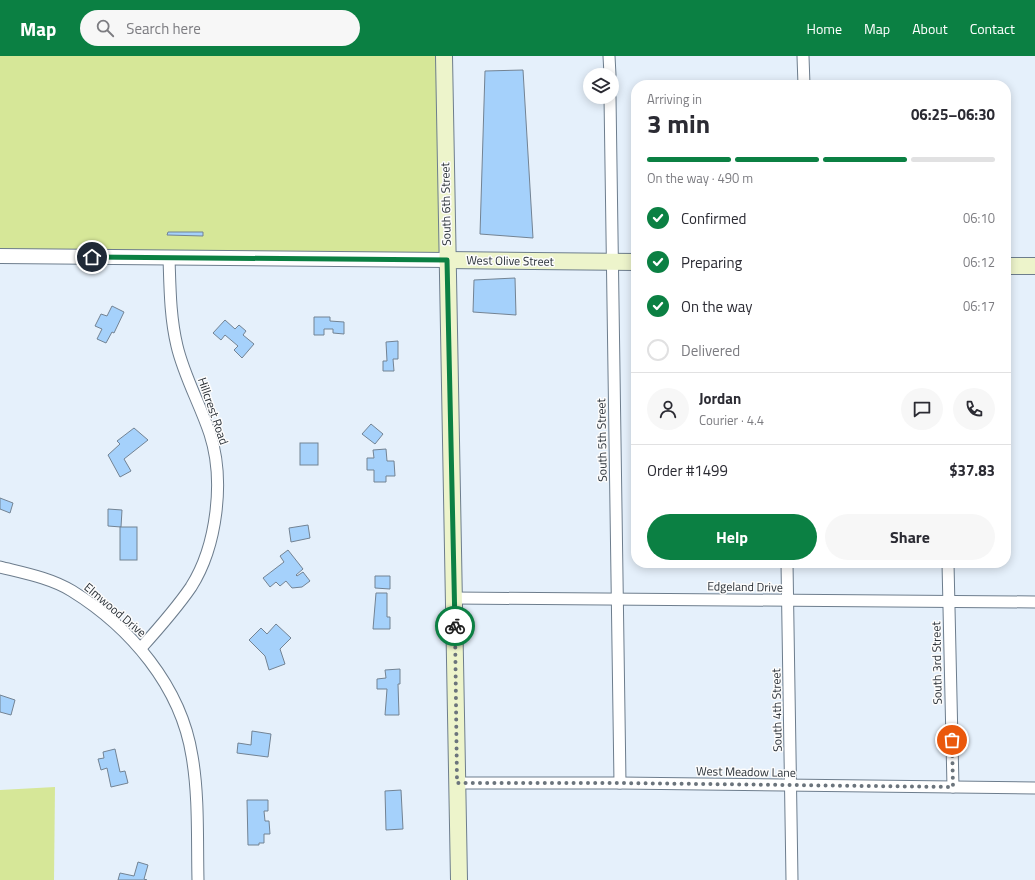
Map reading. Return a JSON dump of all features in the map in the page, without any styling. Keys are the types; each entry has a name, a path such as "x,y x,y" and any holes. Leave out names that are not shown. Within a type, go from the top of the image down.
{"main road":[{"name":"South 6th Street","path":"444,56 459,880"},
{"name":"West Olive Street","path":"447,260 631,262"},
{"path":"1011,266 1035,266"}],"street":[{"path":"609,56 610,68"},
{"path":"803,56 804,80"},
{"name":"South 5th Street","path":"610,104 620,783"},
{"name":"West Olive Street","path":"0,256 447,260"},
{"name":"Hillcrest Road","path":"141,648 174,611 192,586 202,565 213,528 217,499 218,484 210,435 177,348 173,327 169,258"},
{"name":"Elmwood Drive","path":"0,567 40,577 71,590 101,612 141,648 162,679 184,725 192,754 197,806 198,880"},
{"name":"South 4th Street","path":"788,568 792,880"},
{"name":"South 3rd Street","path":"948,568 953,787"},
{"name":"Edgeland Drive","path":"454,598 1035,602"},
{"name":"West Meadow Lane","path":"457,783 620,783 1035,788"}],"green space":[{"path":"0,56 439,56 447,260 0,256"},
{"path":"55,787 54,880 0,880 0,790"}],"building":[{"path":"523,70 533,238 480,234 485,71"},
{"path":"168,232 203,232 203,236 167,235"},
{"path":"515,278 516,315 473,312 474,280"},
{"path":"112,306 124,312 114,333 112,332 106,343 97,339 102,329 95,326 101,314 107,316"},
{"path":"314,317 330,317 330,321 344,322 344,334 333,333 333,329 324,329 324,335 314,335"},
{"path":"225,320 235,329 239,325 246,331 243,335 254,344 242,358 234,350 238,346 225,335 221,340 213,333"},
{"path":"398,341 398,359 393,359 394,371 383,371 383,361 387,361 386,342"},
{"path":"371,424 383,434 375,444 362,434"},
{"path":"134,428 148,440 124,459 131,471 120,477 108,455 120,444 117,441"},
{"path":"300,443 318,443 318,465 300,465"},
{"path":"386,449 387,461 394,461 395,476 386,476 386,482 374,482 374,470 367,470 367,458 374,458 373,450"},
{"path":"0,498 13,503 10,513 0,509"},
{"path":"108,509 122,510 121,527 108,526"},
{"path":"308,525 310,538 291,542 289,528"},
{"path":"120,527 137,527 137,560 120,560"},
{"path":"288,550 303,569 296,575 297,576 303,572 310,581 302,587 292,588 286,581 280,586 276,582 270,587 263,578 284,562 280,556"},
{"path":"375,576 390,576 390,589 375,588"},
{"path":"376,593 387,593 387,617 390,617 390,629 373,629"},
{"path":"276,624 291,638 280,649 285,664 269,670 265,656 249,640 261,628 267,634"},
{"path":"400,669 400,684 398,684 399,715 385,715 387,689 377,689 377,679 386,678 385,670"},
{"path":"0,695 15,700 11,715 0,712"},
{"path":"252,731 271,734 268,757 237,753 238,743 251,745"},
{"path":"115,749 120,772 125,771 128,783 111,787 107,768 101,770 98,759 104,758 103,752"},
{"path":"401,790 403,829 386,830 385,791"},
{"path":"247,800 268,800 268,811 264,811 265,821 269,821 270,834 264,834 264,843 259,843 259,845 248,845"},
{"path":"138,862 148,865 144,879 147,880 118,880 120,873 134,876"}],"way so far":[{"path":"455,626 457,783 620,783 953,787 952,740"}],"route":[{"path":"92,257 447,260 455,626"}]}
